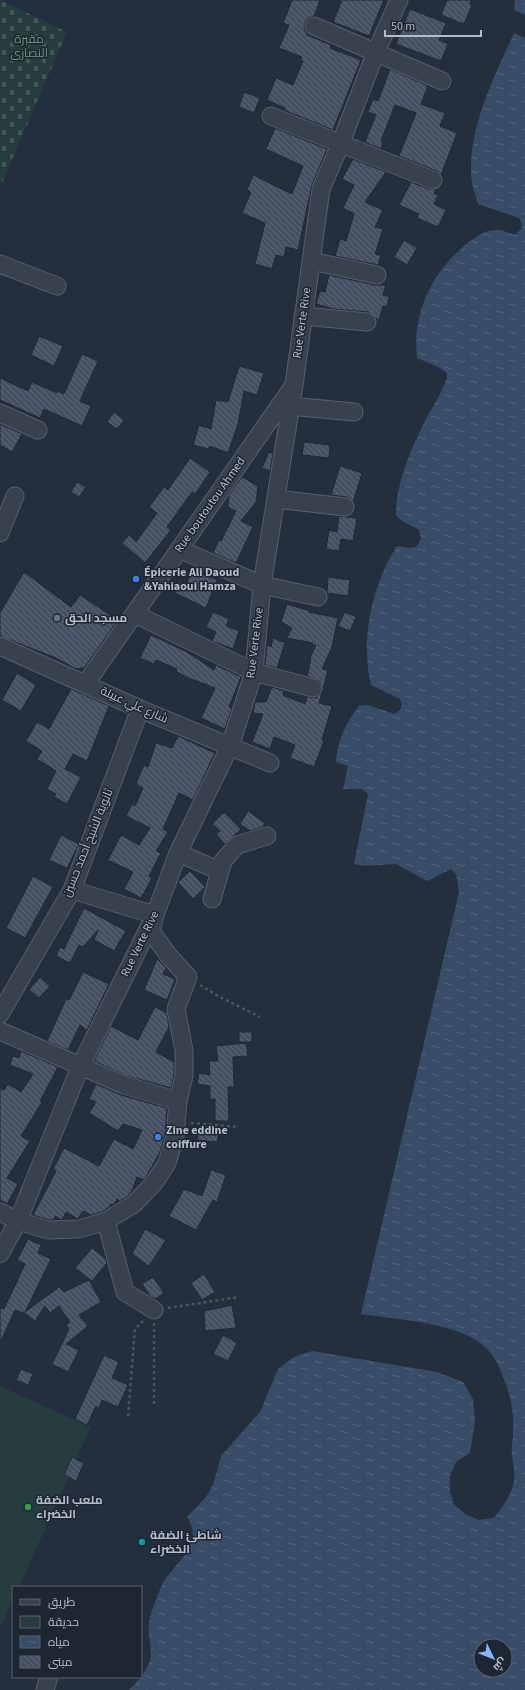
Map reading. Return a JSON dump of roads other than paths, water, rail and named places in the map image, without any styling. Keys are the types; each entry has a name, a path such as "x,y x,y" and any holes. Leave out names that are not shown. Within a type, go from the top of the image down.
{"street":[{"name":"Rue Verte Rive","path":"0,1254 18,1221 80,1067 155,915 178,852 230,746 254,672 262,585 294,385 321,189 340,145 376,52 399,0"},
{"path":"314,26 442,81"},
{"path":"271,116 340,145 433,180"},
{"path":"311,261 377,275"},
{"path":"0,264 57,286"},
{"path":"303,316 367,322"},
{"name":"Rue boutoutou Ahmed","path":"86,683 294,385"},
{"path":"290,406 354,412"},
{"path":"0,413 38,430"},
{"path":"0,533 15,496"},
{"path":"276,500 345,507"},
{"path":"179,549 262,585 318,597"},
{"path":"135,614 254,672 314,688"},
{"name":"شارع علي عبيلة","path":"0,646 86,683 140,709 270,763"},
{"name":"ثانوية الشيخ أحمد حسين","path":"0,1014 72,890 140,709"},
{"path":"212,899 223,861 237,846 267,836"},
{"path":"178,852 220,871"},
{"path":"0,1212 18,1221 48,1230 79,1229 106,1221 134,1204 154,1183 167,1163 175,1136 178,1101 184,1076 184,1050 176,1009 188,978 168,955 151,931 155,915 72,890"},
{"path":"0,1032 124,1085 178,1101"},
{"path":"106,1221 125,1292 154,1310"},
{"path":"45,1690 49,1678"}],"water":[{"path":"515,0 525,0 525,15 514,10"},
{"path":"514,33 525,38 525,1690 129,1690 140,1678 142,1678 142,1675 149,1663 151,1652 148,1630 149,1622 161,1587 166,1578 186,1554 190,1546 193,1537 192,1528 187,1517 206,1497 213,1485 221,1456 260,1412 278,1369 294,1357 312,1351 437,1372 463,1382 473,1399 475,1421 470,1453 456,1462 450,1476 450,1491 454,1505 467,1515 479,1520 494,1518 506,1501 514,1483 512,1451 513,1419 511,1404 507,1388 499,1368 488,1350 477,1341 463,1333 447,1328 361,1314 459,892 456,874 451,869 427,881 396,864 365,866 354,864 368,794 362,789 343,789 348,766 336,762 338,747 343,732 359,706 368,705 394,714 400,710 402,704 400,699 371,685 368,668 368,632 370,613 375,595 388,561 397,546 409,548 416,547 421,539 419,530 404,522 396,515 401,479 405,466 425,421 447,378 447,373 440,368 417,358 416,342 418,326 426,296 433,282 452,257 478,236 494,230 504,231 515,235 521,229 522,224 519,218 478,204 473,188 471,175 472,153 479,118 485,100"}],"place":[{"name":"Épicerie Ali Daoud &Yahiaoui Hamza","path":"136,579"},
{"name":"مسجد الحق","path":"57,618"},
{"name":"Zine eddine coiffure","path":"158,1137"},
{"name":"ملعب الضفة الخضراء","path":"28,1507"},
{"name":"شاطئ الضفة الخضراء","path":"142,1542"}],"park label":[{"name":"مقبرة النصارى","path":"29,46"}]}
